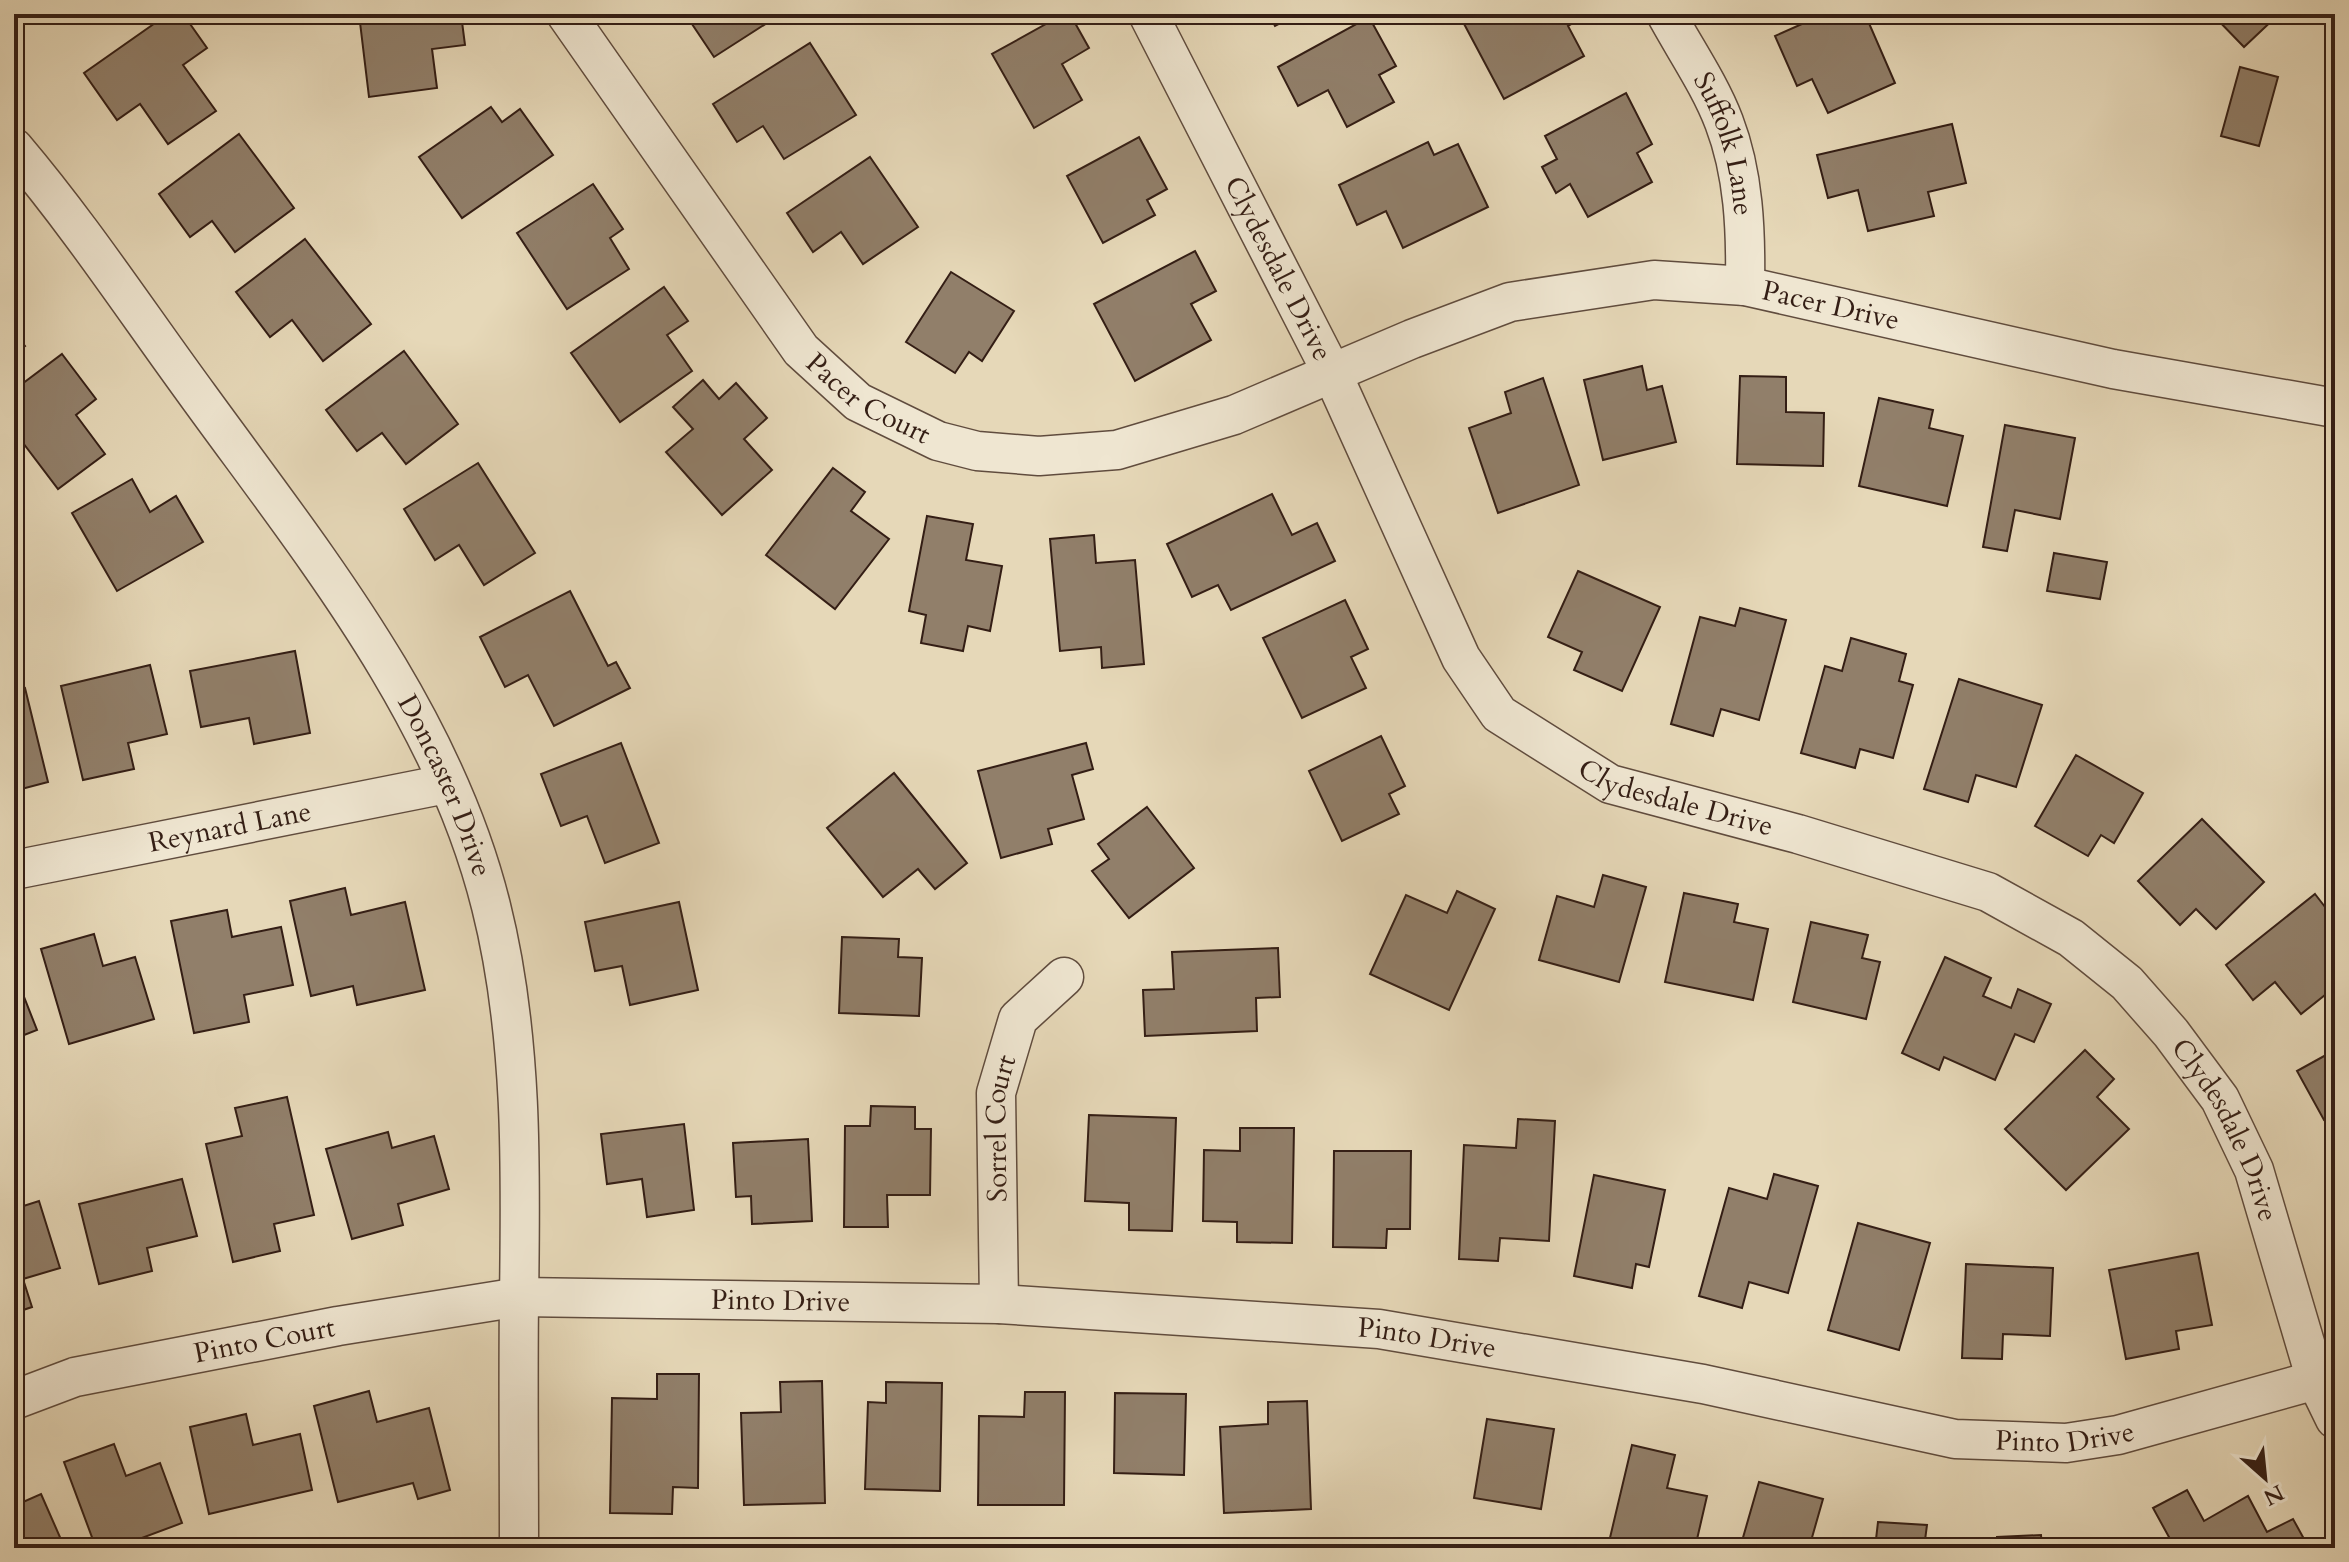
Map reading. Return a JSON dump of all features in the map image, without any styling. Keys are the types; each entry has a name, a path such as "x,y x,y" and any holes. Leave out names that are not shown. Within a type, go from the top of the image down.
{"street":[{"name":"Pacer Court","path":"566,14 801,350 858,402 938,441 977,451 1039,456 1117,450 1234,415 1332,373"},
{"name":"Clydesdale Drive","path":"1148,14 1332,373 1461,658 1499,714 1610,784 1798,834 1988,892 2071,938 2127,983 2171,1033 2220,1099 2254,1170 2316,1380 2335,1419"},
{"name":"Suffolk Lane","path":"1666,14 1728,136 1746,228 1745,286"},
{"name":"Doncaster Drive","path":"14,148 245,461 375,644 419,722 467,830 491,905 508,999 523,1217 519,1297 519,1548"},
{"name":"Pacer Drive","path":"1332,373 1510,302 1654,280 1745,286 2113,369 2335,408"},
{"name":"Reynard Lane","path":"14,870 446,784"},
{"name":"Sorrel Court","path":"999,1304 996,1093 1018,1019 1064,977"},
{"name":"Pinto Drive","path":"519,1297 999,1304 1379,1329 1703,1384 1955,1439 2066,1443 2118,1435 2316,1380"},
{"name":"Pinto Court","path":"14,1400 75,1377 338,1326 519,1297"}],"building":[{"path":"168,14 183,14 207,48 183,65 216,111 168,144 140,104 117,120 84,73"},
{"path":"359,14 461,14 465,45 432,49 437,88 369,97"},
{"path":"707,14 781,14 714,57 692,24"},
{"path":"1064,14 1070,14 1089,48 1062,64 1082,100 1034,128 992,54"},
{"path":"1269,14 1298,14 1275,26"},
{"path":"1472,14 1583,14 1584,17 1568,26 1584,56 1504,99 1462,20"},
{"path":"1808,14 1865,14 1895,83 1828,113 1812,79 1797,86 1775,36 1811,20"},
{"path":"2212,14 2279,14 2244,47"},
{"path":"1369,17 1396,66 1379,75 1394,102 1347,127 1328,90 1298,106 1278,67"},
{"path":"810,43 856,115 784,159 763,126 737,142 713,104"},
{"path":"2240,67 2278,77 2259,146 2221,136"},
{"path":"1626,93 1652,144 1637,153 1652,182 1588,217 1570,184 1556,193 1542,167 1557,159 1545,136"},
{"path":"491,107 502,122 520,109 553,155 462,218 419,157"},
{"path":"1952,124 1966,183 1928,192 1934,216 1868,231 1858,190 1828,198 1817,155"},
{"path":"239,134 294,208 235,252 212,221 190,237 159,194"},
{"path":"1139,137 1167,189 1147,200 1155,215 1103,243 1067,176"},
{"path":"1428,142 1434,155 1458,144 1488,207 1403,248 1386,211 1357,225 1339,185"},
{"path":"870,157 918,227 863,264 841,232 813,252 787,213"},
{"path":"593,184 623,229 610,238 629,269 567,309 517,233"},
{"path":"305,239 371,324 323,361 292,320 270,337 236,292"},
{"path":"1195,251 1216,291 1191,304 1211,340 1135,381 1094,304"},
{"path":"951,272 1014,311 982,361 969,352 955,373 906,342"},
{"path":"664,287 688,321 667,335 692,371 620,422 571,353"},
{"path":"14,332 25,346 14,354"},
{"path":"404,351 458,424 406,464 382,433 357,451 326,410"},
{"path":"62,354 96,399 76,415 105,454 58,489 14,431 14,390"},
{"path":"1642,366 1647,390 1662,386 1676,442 1603,460 1584,380"},
{"path":"1740,376 1786,377 1786,412 1824,413 1823,466 1737,464"},
{"path":"1543,378 1579,485 1498,513 1469,428 1511,413 1505,392"},
{"path":"703,380 719,399 736,383 767,418 744,439 772,470 722,515 666,452 693,429 673,407"},
{"path":"1879,398 1933,410 1929,428 1963,436 1947,506 1859,486"},
{"path":"2005,425 2075,438 2060,519 2015,510 2007,551 1983,547"},
{"path":"478,463 535,553 484,585 459,545 435,560 404,509"},
{"path":"833,468 865,492 851,511 889,539 835,609 766,555"},
{"path":"132,479 150,512 176,496 203,542 117,591 72,513"},
{"path":"1272,494 1292,535 1317,523 1335,561 1231,610 1218,585 1192,597 1167,544"},
{"path":"927,516 973,524 966,560 1002,566 990,631 968,626 963,651 921,643 926,615 909,611"},
{"path":"1094,535 1096,563 1135,560 1144,664 1102,668 1101,647 1060,651 1050,539"},
{"path":"2054,553 2107,562 2100,599 2047,591"},
{"path":"1578,571 1660,607 1622,691 1574,670 1582,652 1548,637"},
{"path":"570,591 608,666 616,662 630,688 554,726 528,675 505,687 480,637"},
{"path":"1345,600 1368,649 1351,657 1366,688 1302,718 1263,638"},
{"path":"1740,608 1786,620 1759,720 1721,709 1713,736 1671,724 1700,617 1735,626"},
{"path":"1851,638 1906,654 1899,681 1913,685 1893,758 1860,749 1855,768 1801,753 1825,666 1842,671"},
{"path":"295,651 310,733 254,744 249,718 201,727 190,671"},
{"path":"150,665 167,734 128,743 134,769 83,780 61,686"},
{"path":"1959,679 2042,705 2016,787 1976,775 1968,802 1924,789"},
{"path":"25,688 48,782 14,791 14,691"},
{"path":"1381,736 1405,786 1389,794 1399,814 1342,841 1309,771"},
{"path":"621,743 659,843 605,863 587,816 561,826 541,774"},
{"path":"1086,743 1093,769 1072,775 1084,819 1048,829 1052,844 1001,858 978,771"},
{"path":"2076,755 2143,793 2114,843 2101,835 2088,856 2035,826"},
{"path":"894,773 967,863 935,889 918,869 883,897 827,828"},
{"path":"1147,807 1194,868 1129,918 1092,871 1109,859 1098,844"},
{"path":"2202,819 2264,882 2216,929 2196,909 2180,925 2138,881"},
{"path":"1603,875 1646,887 1619,982 1539,960 1557,896 1594,907"},
{"path":"345,888 351,915 405,902 425,990 357,1005 353,986 311,996 290,901"},
{"path":"1457,891 1495,909 1449,1010 1370,974 1406,895 1447,913"},
{"path":"1684,893 1738,904 1734,922 1768,929 1753,1000 1665,982"},
{"path":"2315,894 2332,916 2335,914 2335,987 2301,1014 2275,982 2253,1000 2226,965"},
{"path":"679,902 698,990 630,1005 622,966 595,971 585,922"},
{"path":"227,910 232,937 281,927 293,985 244,995 249,1022 194,1033 171,921"},
{"path":"1811,922 1868,935 1862,958 1880,962 1866,1019 1793,1002"},
{"path":"94,934 103,966 135,957 154,1019 69,1044 41,949"},
{"path":"842,937 899,939 898,957 922,958 919,1016 839,1013"},
{"path":"1278,948 1280,997 1256,998 1257,1031 1145,1036 1143,990 1174,989 1172,952"},
{"path":"1945,957 1991,978 1983,996 2011,1008 2018,989 2051,1004 2034,1042 2015,1034 1995,1080 1944,1057 1939,1070 1902,1053"},
{"path":"17,979 37,1030 14,1039 14,980"},
{"path":"2085,1050 2114,1079 2097,1097 2129,1129 2066,1190 2005,1129"},
{"path":"2335,1050 2335,1114 2324,1120 2297,1071"},
{"path":"287,1097 314,1215 274,1224 280,1251 233,1262 206,1144 242,1136 235,1108"},
{"path":"871,1106 915,1107 915,1129 931,1129 930,1195 887,1195 888,1227 844,1227 845,1126 870,1126"},
{"path":"1089,1115 1176,1118 1172,1231 1129,1230 1129,1203 1085,1201"},
{"path":"1518,1119 1555,1121 1549,1241 1500,1238 1498,1261 1459,1259 1464,1145 1516,1148"},
{"path":"684,1124 694,1210 647,1217 642,1179 607,1184 601,1134"},
{"path":"1240,1128 1294,1128 1292,1243 1237,1242 1237,1222 1203,1221 1204,1150 1240,1151"},
{"path":"388,1132 392,1148 434,1136 449,1189 398,1204 403,1225 352,1239 326,1149"},
{"path":"808,1139 812,1221 752,1224 751,1196 736,1197 733,1143"},
{"path":"1334,1151 1411,1151 1410,1229 1387,1229 1386,1248 1333,1247"},
{"path":"1774,1174 1818,1186 1788,1293 1749,1282 1742,1308 1699,1296 1729,1188 1767,1199"},
{"path":"1594,1175 1665,1190 1649,1267 1636,1264 1632,1288 1574,1276"},
{"path":"182,1179 197,1236 147,1248 152,1271 99,1284 79,1204"},
{"path":"39,1201 60,1268 23,1279 32,1307 14,1313 14,1209"},
{"path":"1858,1223 1930,1243 1899,1350 1828,1330"},
{"path":"2198,1253 2212,1325 2176,1331 2179,1349 2126,1359 2109,1270"},
{"path":"1966,1264 2053,1268 2050,1336 2003,1334 2002,1359 1962,1358"},
{"path":"657,1374 699,1374 698,1488 673,1487 672,1514 610,1513 612,1398 657,1399"},
{"path":"822,1381 825,1503 744,1505 741,1413 781,1412 780,1382"},
{"path":"886,1382 942,1383 940,1491 865,1489 868,1402 886,1403"},
{"path":"369,1391 377,1422 429,1408 450,1490 418,1499 413,1483 338,1502 314,1406"},
{"path":"1025,1392 1065,1392 1064,1505 978,1505 979,1416 1024,1417"},
{"path":"1115,1393 1186,1394 1184,1475 1114,1473"},
{"path":"1307,1401 1311,1509 1224,1513 1220,1427 1268,1424 1268,1402"},
{"path":"246,1414 253,1445 300,1434 312,1490 209,1514 190,1427"},
{"path":"1487,1419 1554,1429 1541,1509 1474,1498"},
{"path":"114,1444 126,1476 160,1463 182,1523 115,1548 96,1548 64,1462"},
{"path":"1632,1445 1675,1455 1667,1488 1707,1496 1695,1548 1634,1548 1609,1542"},
{"path":"1759,1482 1823,1499 1809,1548 1740,1548"},
{"path":"2187,1490 2204,1521 2248,1496 2267,1532 2293,1519 2309,1548 2175,1548 2153,1508"},
{"path":"41,1494 63,1544 55,1548 14,1548 14,1506"},
{"path":"1878,1522 1927,1525 1924,1548 1875,1548"},
{"path":"2041,1535 2042,1548 1997,1548 1997,1537"}]}
